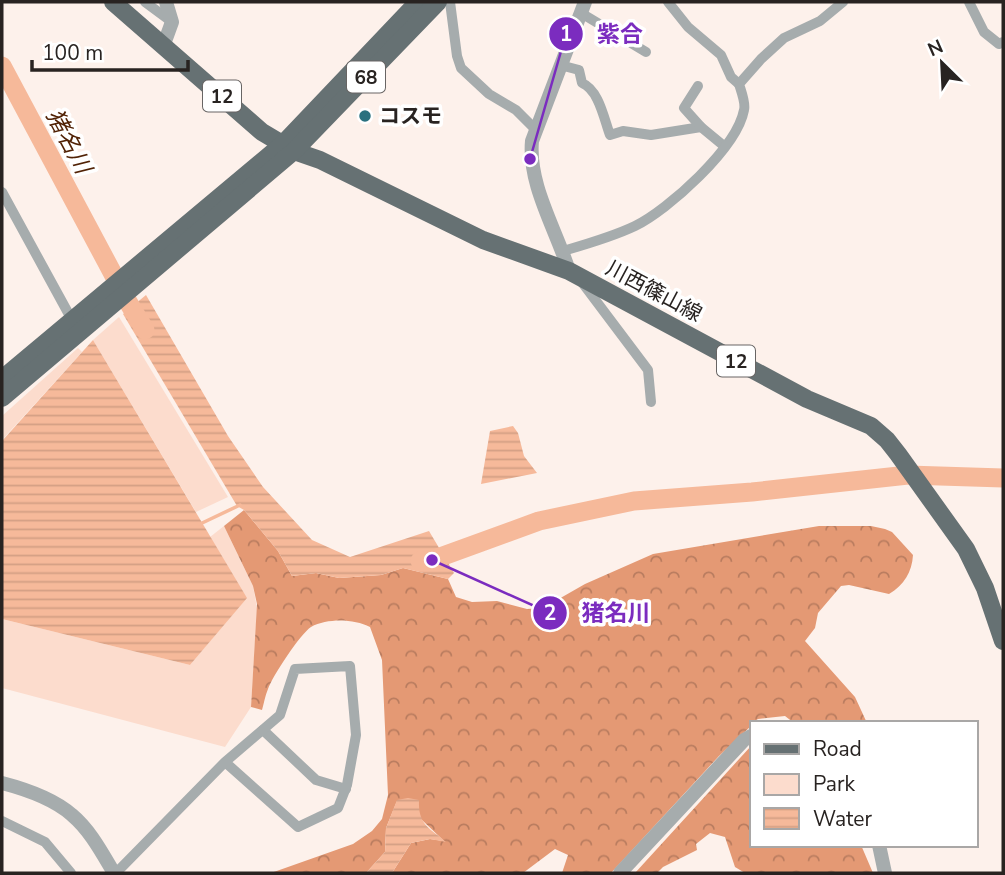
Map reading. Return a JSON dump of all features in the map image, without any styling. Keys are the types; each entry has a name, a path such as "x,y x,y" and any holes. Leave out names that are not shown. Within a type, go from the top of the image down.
{"main road":[{"name":"川西篠山線","path":"113,2 262,131 288,148 320,160 483,240 573,273 807,399 870,426 898,454 966,549 985,587 1003,641"},
{"name":"68","path":"288,148 418,2"},
{"name":"68","path":"288,148 438,2"},
{"path":"2,398 102,305 288,148"},
{"path":"2,379 72,320 102,305"}],"street":[{"path":"145,2 172,22"},
{"path":"164,44 172,22 166,2"},
{"path":"450,2 461,68 489,94 516,110 536,130"},
{"path":"563,251 616,235 638,225 674,200 706,170 734,131 745,109 739,84 731,77 721,55 688,27 668,2"},
{"path":"739,84 784,38 820,21 843,2"},
{"path":"969,2 984,33 999,44 1003,42"},
{"path":"646,52 583,8 532,141 530,159 538,189 573,273 648,370 651,402"},
{"path":"560,65 579,70 582,83 589,86 597,99 610,135 623,131 650,135 701,127"},
{"path":"698,86 684,108 724,146"},
{"path":"2,192 72,320"},
{"path":"2,783 24,788 72,814 96,843 115,873 225,762 280,715 295,669 349,667 356,736 346,789 338,808 298,827 225,762"},
{"path":"263,730 316,780 346,789"},
{"path":"620,873 750,737"},
{"path":"2,821 45,842 71,873"},
{"path":"879,847 885,873"}],"green space":[{"path":"119,317 228,497 196,512 93,340"},
{"path":"78,348 82,352 2,440 2,416"},
{"path":"244,510 278,551 292,576 316,573 339,578 381,575 403,568 448,579 456,597 472,602 497,601 527,609 543,608 585,584 653,554 819,526 871,526 885,529 892,532 913,555 906,578 889,594 849,585 841,586 818,613 815,628 805,641 855,697 866,721 791,721 785,716 750,721 750,727 719,756 611,873 562,873 568,855 555,849 523,873 392,873 411,843 430,839 444,841 402,801 397,801 386,828 385,852 366,873 271,873 353,844 372,831 382,819 388,795 382,660 370,627 341,621 318,624 306,631 294,646 268,689 262,710 251,707 257,604 253,586 224,526"},
{"path":"224,526 253,586 257,608 251,707 225,747 2,688 2,619 190,665 246,598 210,537"},
{"path":"750,747 750,847 862,847 873,873 745,873 735,867 725,837 710,833 696,844 697,850 663,867 657,873 635,873"}],"water":[{"path":"146,295 228,436 263,487 312,540 350,557 429,531 454,573 448,579 403,568 381,575 339,578 316,573 292,576 278,551 244,510 237,506 123,314"},
{"path":"93,340 247,598 190,665 2,619 2,441"},
{"path":"513,426 518,433 524,456 537,473 481,484 490,431"},
{"path":"397,800 419,800 422,820 446,842 430,839 411,843 392,873 366,873 385,852 386,828"}],"waterway":[{"name":"猪名川","path":"2,66 145,330"},
{"name":"猪名川","path":"420,561 432,560 539,521 634,501 752,492 908,475 1003,478"},
{"path":"200,524 240,505"}],"place":[{"name":"コスモ","path":"365,116"},
{"name":"紫合","path":"530,159"},
{"name":"猪名川","path":"432,560"}]}
